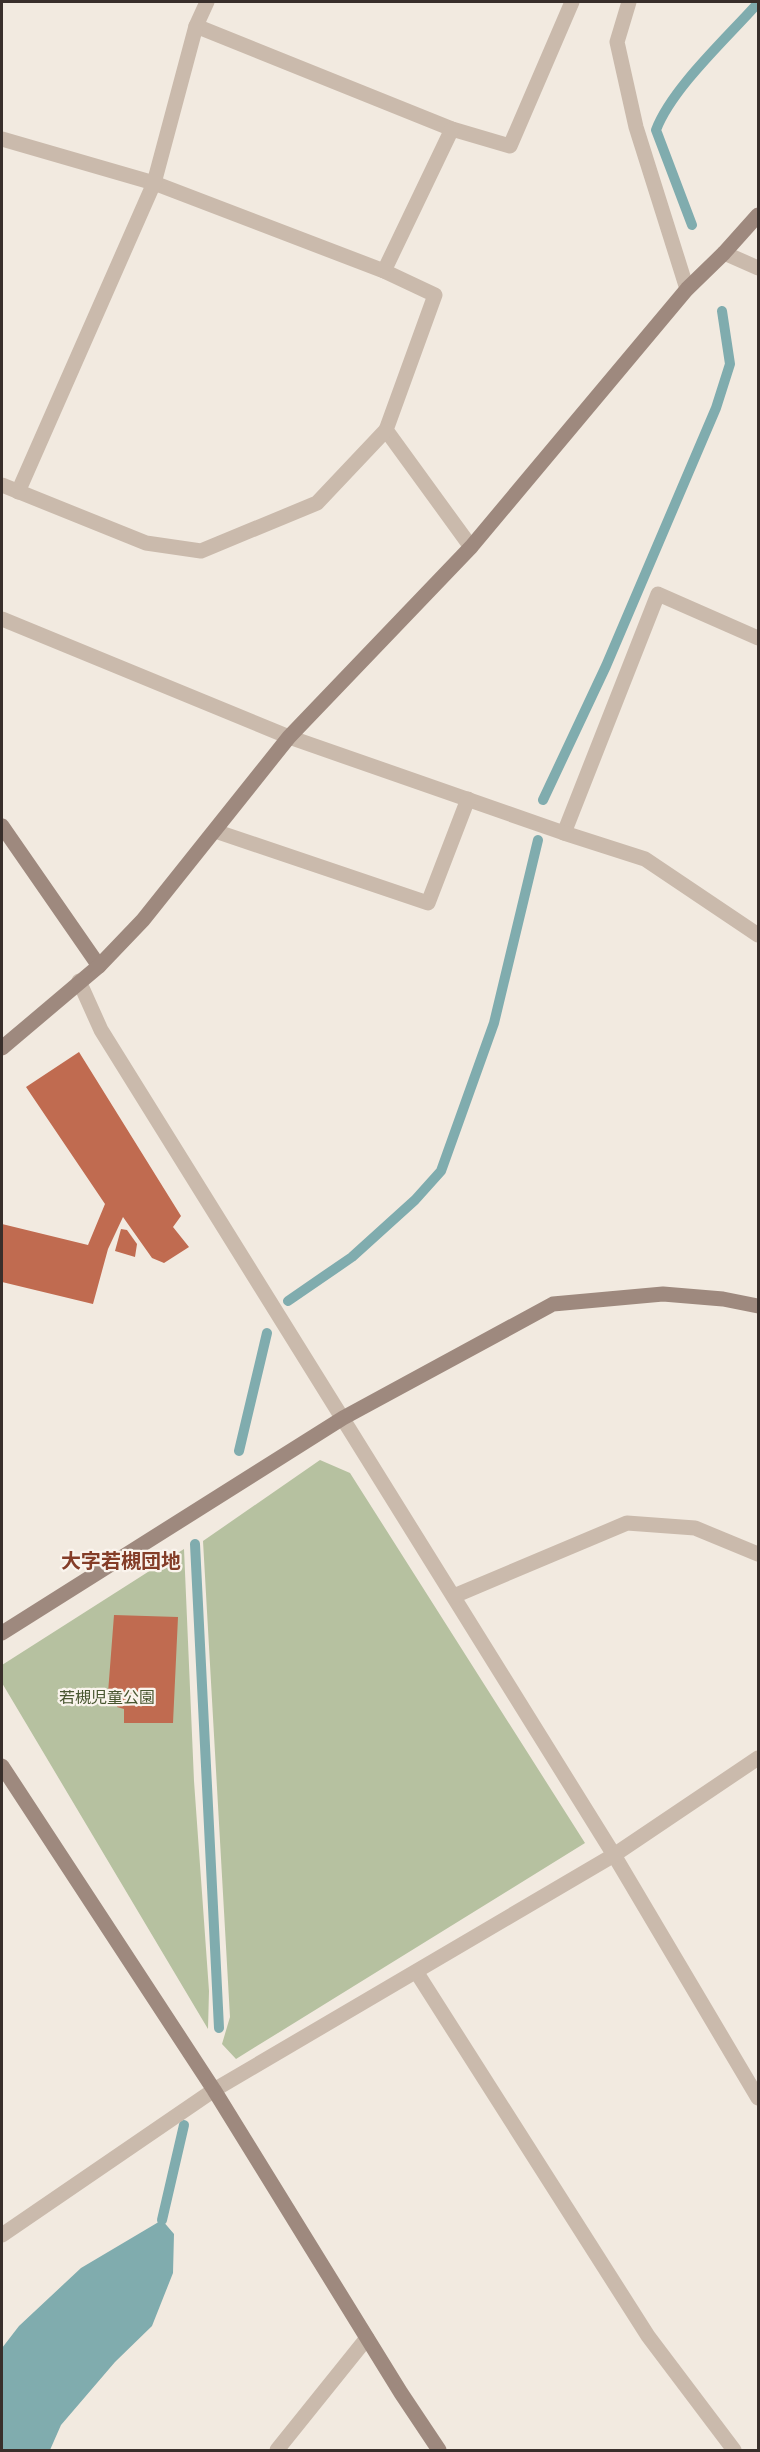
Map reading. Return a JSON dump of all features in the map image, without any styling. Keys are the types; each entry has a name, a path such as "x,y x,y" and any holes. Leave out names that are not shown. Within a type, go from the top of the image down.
{"street":[{"path":"18,492 154,183 196,26 207,2"},
{"path":"196,26 452,129 510,146 572,2"},
{"path":"629,2 617,42 636,127 687,289"},
{"path":"384,271 452,129"},
{"path":"2,139 154,183 384,271 435,295 386,430 317,503 201,551 146,543 2,485"},
{"path":"2,1048 99,966 143,920 289,737 471,547 687,289 759,215"},
{"path":"724,253 759,268"},
{"path":"386,430 471,547"},
{"path":"564,833 658,594 759,638"},
{"path":"2,619 289,737 645,859 759,935"},
{"path":"215,831 428,903 468,799"},
{"path":"2,826 99,966"},
{"path":"79,981 107,1040 614,1855 759,2098"},
{"path":"2,1633 344,1418 553,1304 663,1294 723,1299 759,1306"},
{"path":"454,1596 627,1523 695,1528 759,1554"},
{"path":"2,2235 214,2090 417,1973 614,1855 759,1758"},
{"path":"2,1766 214,2090 439,2451"},
{"path":"417,1973 648,2336 734,2451"},
{"path":"277,2451 367,2338"}],"green space":[{"path":"320,1460 350,1473 585,1843 236,2059 222,2044 230,2017 203,1541"},
{"name":"若槻児童公園","path":"184,1549 194,1781 209,1991 208,2029 2,1683 2,1665"}],"water":[{"path":"162,2220 174,2234 173,2273 152,2326 115,2362 61,2425 50,2450 2,2450 2,2348 19,2326 81,2268"}],"building":[{"path":"79,1052 181,1216 173,1227 189,1247 164,1263 152,1258 123,1217 108,1249 93,1304 2,1282 2,1224 88,1245 105,1204 26,1087"},
{"path":"121,1229 127,1230 137,1244 135,1257 115,1251"},
{"path":"114,1615 178,1617 173,1723 124,1723 124,1709 117,1707 119,1694 108,1693"}],"waterway":[{"path":"692,225 656,130 674,97 716,47 758,3"},
{"path":"543,800 606,666 716,408 730,364 722,311"},
{"path":"288,1301 352,1257 415,1200 441,1171 494,1023 538,840"},
{"path":"239,1451 267,1333"},
{"path":"195,1544 219,2028"},
{"path":"162,2220 184,2125"}],"district":[{"name":"大字若槻団地","path":"121,1561"}]}
